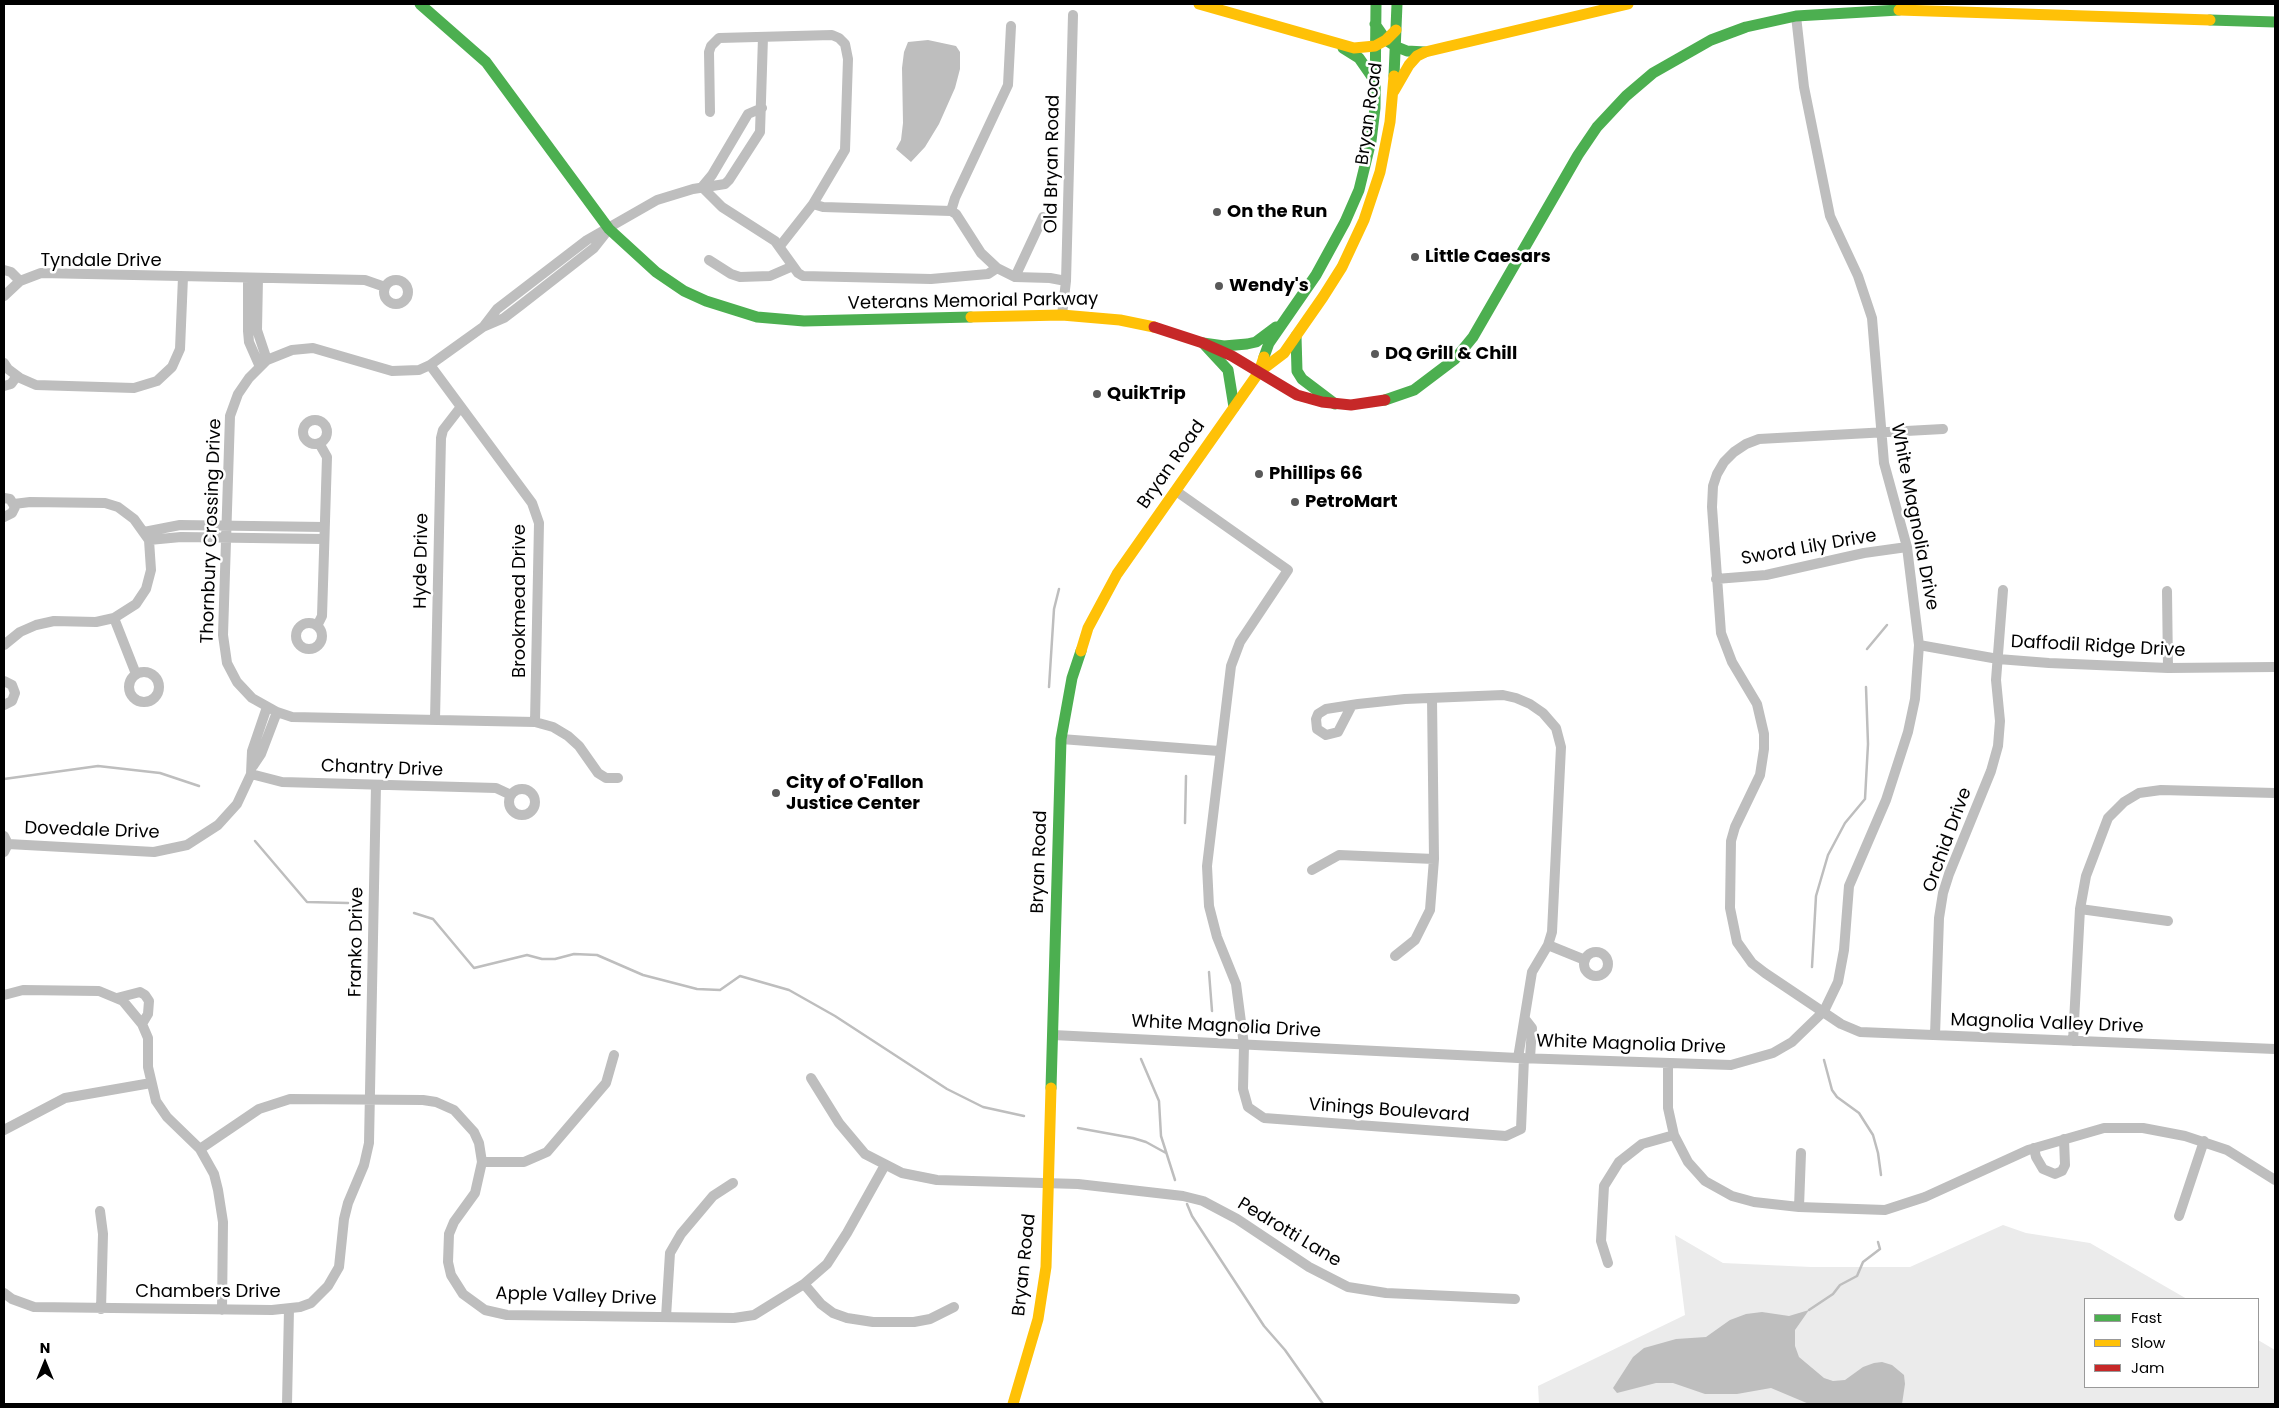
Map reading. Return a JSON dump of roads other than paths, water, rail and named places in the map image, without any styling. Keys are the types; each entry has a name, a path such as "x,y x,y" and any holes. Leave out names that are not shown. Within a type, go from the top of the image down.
{"main road":[{"name":"Veterans Memorial Parkway","path":"420,4 486,62 609,229 656,272 684,291 721,307 757,317 804,321 1062,315 1100,317 1135,322 1203,343 1259,372 1297,395 1335,404 1367,404 1398,396 1428,381 1455,359 1473,337 1588,140 1615,106 1638,85 1670,61 1711,40 1746,27 1796,16 1895,10 2275,22"},
{"path":"1199,4 1341,46 1375,46 1386,40 1396,30"},
{"name":"Bryan Road","path":"1259,372 1269,344 1330,252 1359,190 1371,141 1375,81 1376,4"},
{"name":"Bryan Road","path":"1013,1404 1032,1343 1043,1292 1047,1245 1061,739 1072,678 1091,622 1117,574 1259,372 1284,352 1296,336 1334,281 1358,236 1380,172 1387,139 1394,91 1397,4"},
{"path":"1375,24 1386,40 1407,51 1425,52 1628,4"},
{"path":"1341,46 1359,58 1375,81"},
{"path":"1394,91 1409,65 1425,52"},
{"path":"1203,343 1224,346 1256,342 1286,320"},
{"path":"1296,336 1295,358 1302,379 1335,404"},
{"path":"1203,343 1228,370 1234,407"}],"street":[{"name":"Old Bryan Road","path":"1062,315 1066,281 1073,15"},
{"name":"White Magnolia Drive","path":"1053,1035 1524,1058 1731,1065 1762,1057 1792,1042 1824,1010 1838,982 1844,950 1849,886 1886,800 1908,732 1915,699 1920,645 1907,547 1884,463 1872,318 1858,276 1830,216 1804,87 1796,16"},
{"path":"951,211 955,198 1008,86 1011,26"},
{"path":"710,112 710,46 719,38 832,36 839,38 845,44 848,59 845,150 813,204 780,246"},
{"name":"Thornbury Crossing Drive","path":"618,778 606,778 598,773 579,746 568,736 553,727 535,722 292,717 277,712 252,698 237,682 227,663 223,635 230,416 238,394 249,378 264,364 292,350 313,348 392,371 420,370 430,365 483,327 497,309 587,240 657,200 702,187 725,184 760,132 763,37"},
{"path":"762,108 748,114 712,175 702,187 722,207 780,246 798,273 808,278 931,280 988,274 997,268"},
{"path":"813,204 824,207 951,211 956,214 981,253 997,268 1015,277 1050,278 1066,281"},
{"path":"1015,277 1042,217"},
{"path":"710,260 731,274 740,277 770,276 793,266"},
{"name":"Tyndale Drive","path":"4,270 11,272 20,282"},
{"name":"Tyndale Drive","path":"4,296 20,282 41,273 365,280 385,287"},
{"name":"Tyndale Drive","path":"4,363 17,376 36,385 134,388 157,381 172,367 180,349 183,277"},
{"path":"253,278 257,330 264,364"},
{"name":"Brookmead Drive","path":"430,365 532,503 539,523 535,722"},
{"path":"4,386 11,384 17,376"},
{"name":"Hyde Drive","path":"435,720 441,438 443,430 460,408"},
{"name":"Magnolia Valley Drive","path":"1944,429 1766,438 1746,444 1734,452 1724,462 1713,486 1712,507 1718,612 1724,647 1757,704 1764,742 1760,775 1735,827 1731,842 1729,884 1732,928 1742,952 1752,963 1824,1010 1841,1024 1860,1032 2275,1049"},
{"path":"317,626 322,616 326,457 319,443"},
{"path":"1176,491 1288,570 1237,650 1231,666 1207,866 1209,906 1217,937 1236,984 1244,1045"},
{"path":"4,498 10,499 14,504"},
{"path":"4,645 20,632 36,625 54,621 96,622 114,618 136,604 146,589 151,570 146,536 129,515 118,507 104,503 30,502 14,504"},
{"path":"4,517 12,513 14,504"},
{"path":"146,536 180,525 324,527"},
{"path":"146,536 323,539"},
{"name":"Sword Lily Drive","path":"1716,579 1766,575 1864,553 1907,547"},
{"name":"Orchid Drive","path":"1935,1035 1938,918 1948,874 1991,771 1998,746 2000,721 1996,680 2003,590"},
{"path":"2167,591 2168,668"},
{"path":"114,618 136,674"},
{"name":"Daffodil Ridge Drive","path":"1920,645 1998,658 2168,668 2275,667"},
{"path":"4,681 12,685 15,692 12,700 4,705"},
{"path":"1352,705 1432,698 1503,695 1516,698 1543,713 1556,728 1561,748 1552,932 1548,944 1532,972 1525,1019 1532,1028 1524,1058"},
{"path":"1395,956 1415,940 1430,910 1434,859 1432,698"},
{"name":"Dovedale Drive","path":"252,770 252,750 267,707"},
{"name":"Dovedale Drive","path":"5,844 154,852 187,845 218,825 237,804 261,754 277,712"},
{"path":"1061,739 1220,751"},
{"name":"Chantry Drive","path":"252,770 282,782 496,788 511,796"},
{"name":"Franko Drive","path":"370,1100 376,785"},
{"path":"2073,1042 2080,909 2086,876 2096,845 2108,818 2124,802 2140,793 2161,790 2275,793"},
{"path":"1312,870 1339,854 1434,859"},
{"path":"2080,909 2168,921"},
{"path":"1548,944 1585,960"},
{"path":"4,995 23,990 99,991 123,1001 142,1024 149,1045 151,1083 156,1101 167,1117 200,1149 214,1174 222,1210 222,1310"},
{"path":"117,998 140,992 145,995 149,1001 148,1014 142,1024"},
{"name":"Vinings Boulevard","path":"1244,1045 1243,1089 1248,1107 1264,1118 1506,1136 1522,1129 1524,1058"},
{"path":"482,1162 524,1162 547,1152 606,1083 614,1055"},
{"path":"1668,1063 1668,1108 1674,1135 1688,1162 1706,1181 1732,1196 1754,1202 1799,1207 1885,1210 1925,1197 2034,1148 2104,1128 2143,1128 2204,1141 2227,1150 2275,1180"},
{"name":"Pedrotti Lane","path":"812,1078 839,1123 865,1154 902,1173 937,1180 1049,1182 1174,1195 1203,1201 1237,1219 1309,1267 1348,1287 1386,1293 1515,1300"},
{"path":"4,1130 65,1098 151,1083"},
{"name":"Apple Valley Drive","path":"200,1149 259,1109 280,1101 301,1098 423,1100 436,1102 454,1110 474,1132 479,1143 482,1162 475,1193 454,1222 447,1245 451,1275 463,1294 485,1310 508,1314 666,1317 749,1316 770,1307 804,1284 827,1264 838,1250 885,1165"},
{"name":"Chambers Drive","path":"6,1298 34,1308 222,1310 289,1309 300,1307 320,1296 328,1286 338,1267 348,1202 367,1154 370,1100"},
{"path":"1608,1264 1601,1241 1604,1186 1619,1162 1642,1144 1674,1135"},
{"path":"2034,1148 2036,1157 2044,1169 2055,1174 2062,1171 2065,1165 2064,1139"},
{"path":"2179,1216 2204,1141"},
{"path":"1799,1207 1801,1153"},
{"path":"666,1317 670,1254 681,1234 713,1196 733,1183"},
{"path":"100,1211 103,1234 101,1308"},
{"path":"804,1284 821,1304 833,1312 847,1318 873,1322 914,1322 930,1319 954,1307"},
{"path":"287,1404 289,1309"}],"waterway":[{"path":"1049,687 1054,609 1059,589"},
{"path":"1867,649 1887,625"},
{"path":"1812,967 1816,896 1828,855 1845,823 1865,799 1868,744 1866,687"},
{"path":"4,779 98,766 160,773 199,786"},
{"path":"1185,823 1186,776"},
{"path":"255,841 307,902 348,903"},
{"path":"414,913 433,919 474,968 527,955 542,959 555,959 574,954 597,955 643,975 697,989 720,990 740,976 789,990 835,1016 947,1089 983,1107 1024,1116"},
{"path":"1209,972 1212,1011"},
{"path":"1141,1059 1159,1101 1161,1136 1175,1180"},
{"path":"1824,1060 1832,1090 1837,1097 1859,1113 1873,1135 1881,1175"},
{"path":"1078,1128 1133,1138 1146,1142 1166,1153"},
{"path":"1187,1204 1192,1216 1264,1326 1285,1350 1323,1404"},
{"path":"1809,1310 1833,1294 1840,1285 1857,1276 1863,1262 1880,1249 1878,1242"}],"place":[{"name":"On the Run","path":"1217,212"},
{"name":"Little Caesars","path":"1415,257"},
{"name":"Wendy's","path":"1219,286"},
{"name":"DQ Grill & Chill","path":"1375,354"},
{"name":"QuikTrip","path":"1097,394"},
{"name":"Phillips 66","path":"1259,474"},
{"name":"PetroMart","path":"1295,502"},
{"name":"City of O'Fallon Justice Center","path":"776,793"}]}
